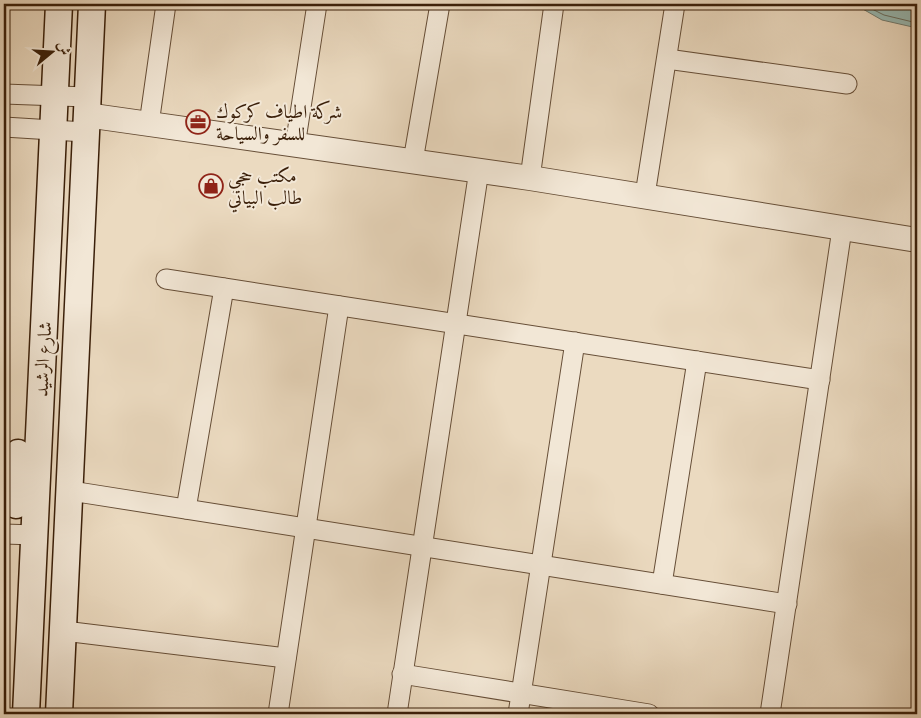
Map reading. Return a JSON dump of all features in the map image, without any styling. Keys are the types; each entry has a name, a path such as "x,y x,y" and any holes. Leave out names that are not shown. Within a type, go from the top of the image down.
{"main road":[{"name":"شارع الرشيد","path":"26,714 35,535 19,505 20,453 53,129 59,4"},
{"name":"شارع الرشيد","path":"60,714 92,4"}],"street":[{"path":"148,124 166,4"},
{"path":"295,146 317,4"},
{"path":"413,161 440,4"},
{"path":"530,178 554,4"},
{"path":"645,195 676,4"},
{"path":"667,59 847,84"},
{"path":"4,94 55,96 86,115 295,146 479,170 645,195 917,240"},
{"path":"4,127 53,129 86,115"},
{"path":"397,714 420,546 479,170"},
{"path":"770,714 842,228"},
{"path":"166,279 820,380"},
{"path":"186,509 224,288"},
{"path":"278,714 339,306"},
{"path":"518,714 575,342"},
{"path":"662,584 697,361"},
{"path":"71,491 787,604"},
{"path":"4,534 35,535"},
{"path":"64,631 286,658"},
{"path":"402,674 649,714"}],"water":[{"path":"854,4 917,4 917,28 882,20"}],"place":[{"name":"شركة اطياف كركوك للسفر والسياحة","path":"198,122"},
{"name":"مكتب حجي طالب البياتي","path":"211,186"}]}
